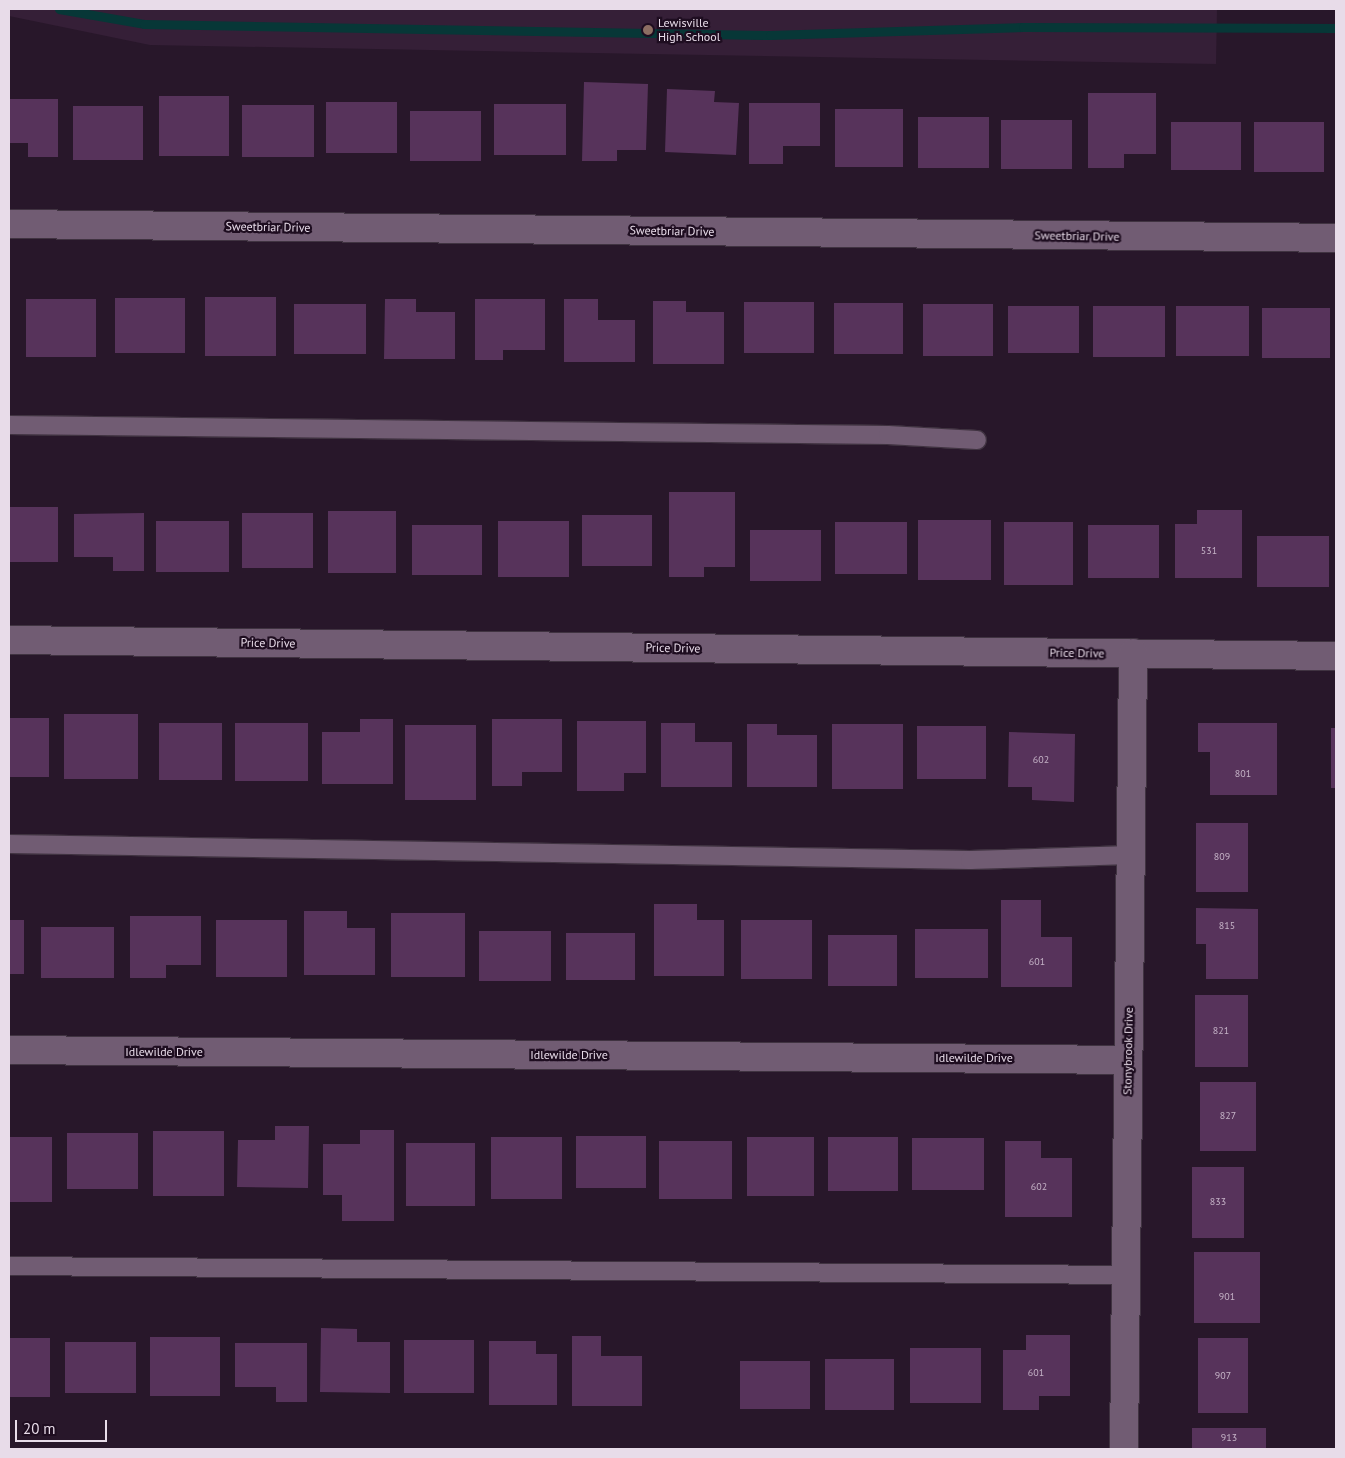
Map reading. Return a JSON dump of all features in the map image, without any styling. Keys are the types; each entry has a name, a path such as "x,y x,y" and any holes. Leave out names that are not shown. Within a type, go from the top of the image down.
{"street":[{"name":"Sweetbriar Drive","path":"9,224 1336,238"},
{"name":"Price Drive","path":"9,640 1336,656"},
{"name":"Stonybrook Drive","path":"1124,1449 1133,653"},
{"name":"Idlewilde Drive","path":"9,1050 1128,1060"}],"lane":[{"path":"9,425 888,435 977,440"},
{"path":"9,844 970,860 1130,855"},
{"path":"9,1266 1126,1275"}],"shaded area":[{"name":"Lewisville High School","path":"9,9 1217,9 1216,64 150,45 9,16"}],"building":[{"path":"584,82 648,84 646,150 617,150 617,161 582,161"},
{"path":"667,89 715,91 714,102 739,103 736,155 665,152"},
{"path":"1088,93 1156,93 1156,154 1124,154 1124,168 1088,168"},
{"path":"159,96 229,96 229,156 159,156"},
{"path":"9,99 58,99 58,157 28,157 28,143 9,143"},
{"path":"326,102 397,102 397,153 326,153"},
{"path":"749,103 820,103 820,146 783,146 783,164 749,164"},
{"path":"494,104 566,104 566,155 494,155"},
{"path":"242,105 314,105 314,157 242,157"},
{"path":"73,106 143,106 143,160 73,160"},
{"path":"835,109 903,109 903,167 835,167"},
{"path":"410,111 481,111 481,161 410,161"},
{"path":"918,117 989,117 989,168 918,168"},
{"path":"1001,120 1072,120 1072,169 1001,169"},
{"path":"1171,122 1241,122 1241,170 1171,170"},
{"path":"1254,122 1324,122 1324,172 1254,172"},
{"path":"205,297 276,297 276,356 205,356"},
{"path":"115,298 185,298 185,353 115,353"},
{"path":"26,299 96,299 96,357 26,357"},
{"path":"385,299 416,299 416,312 455,312 455,359 384,359"},
{"path":"475,299 545,299 545,350 503,350 503,360 475,360"},
{"path":"564,299 598,299 598,320 635,320 635,362 564,362"},
{"path":"653,301 686,301 686,312 724,312 724,364 653,364"},
{"path":"744,302 814,302 814,353 744,353"},
{"path":"834,303 903,303 903,354 834,354"},
{"path":"294,304 366,304 366,354 294,354"},
{"path":"923,304 993,304 993,356 923,356"},
{"path":"1008,306 1079,306 1079,353 1008,353"},
{"path":"1093,306 1165,306 1165,357 1093,357"},
{"path":"1176,306 1249,306 1249,356 1176,356"},
{"path":"1262,308 1330,308 1330,358 1262,358"},
{"path":"669,492 735,492 735,567 704,567 704,577 669,577"},
{"path":"9,507 58,507 58,562 9,562"},
{"path":"1197,510 1242,510 1242,578 1175,578 1175,524 1197,524"},
{"path":"328,511 396,511 396,573 328,573"},
{"path":"144,513 144,571 113,571 113,557 74,557 74,514"},
{"path":"242,513 313,513 313,568 242,568"},
{"path":"582,515 652,515 652,566 582,566"},
{"path":"918,520 991,520 991,580 918,580"},
{"path":"156,521 229,521 229,572 156,572"},
{"path":"498,521 569,521 569,577 498,577"},
{"path":"835,522 907,522 907,574 835,574"},
{"path":"1004,522 1073,522 1073,585 1004,585"},
{"path":"412,525 482,525 482,575 412,575"},
{"path":"1088,525 1159,525 1159,578 1088,578"},
{"path":"750,530 821,530 821,581 750,581"},
{"path":"1257,536 1329,536 1329,587 1257,587"},
{"path":"64,714 138,714 138,779 64,779"},
{"path":"9,718 49,718 49,777 9,777"},
{"path":"360,719 393,719 393,784 322,784 322,732 360,732"},
{"path":"492,719 562,719 562,772 522,772 522,786 492,786"},
{"path":"577,721 646,721 646,773 624,773 624,791 577,791"},
{"path":"159,723 222,723 222,780 159,780"},
{"path":"235,723 308,723 308,781 235,781"},
{"path":"661,723 695,723 695,742 732,742 732,787 661,787"},
{"path":"1198,723 1277,723 1277,795 1210,795 1210,752 1198,752"},
{"path":"747,724 777,724 777,735 817,735 817,787 747,787"},
{"path":"832,724 903,724 903,789 832,789"},
{"path":"405,725 476,725 476,800 405,800"},
{"path":"917,726 986,726 986,779 917,779"},
{"path":"1331,728 1336,728 1336,788 1331,788"},
{"path":"1009,732 1075,734 1074,802 1032,800 1032,787 1008,787"},
{"path":"1196,823 1248,823 1248,892 1196,892"},
{"path":"1001,900 1041,900 1041,937 1072,937 1072,987 1001,987"},
{"path":"654,904 697,904 697,920 724,920 724,976 654,976"},
{"path":"1196,908 1258,909 1258,979 1206,979 1206,944 1196,944"},
{"path":"304,911 347,911 347,928 375,928 375,975 304,975"},
{"path":"391,913 465,913 465,977 391,977"},
{"path":"130,916 201,916 201,965 166,965 166,978 130,978"},
{"path":"9,920 24,920 24,974 9,974"},
{"path":"216,920 287,920 287,977 216,977"},
{"path":"741,920 812,920 812,979 741,979"},
{"path":"41,927 114,927 114,978 41,978"},
{"path":"915,929 988,929 988,978 915,978"},
{"path":"479,931 551,931 551,981 479,981"},
{"path":"566,933 635,933 635,980 566,980"},
{"path":"828,935 897,935 897,986 828,986"},
{"path":"1195,995 1248,995 1248,1067 1195,1067"},
{"path":"1200,1082 1256,1082 1256,1151 1200,1151"},
{"path":"275,1126 309,1126 308,1188 237,1187 238,1140 275,1140"},
{"path":"360,1130 394,1130 394,1221 342,1221 342,1195 323,1195 323,1144 360,1144"},
{"path":"153,1131 224,1131 224,1196 153,1196"},
{"path":"67,1133 138,1133 138,1189 67,1189"},
{"path":"576,1136 646,1136 646,1188 576,1188"},
{"path":"9,1137 52,1137 52,1202 9,1202"},
{"path":"491,1137 562,1137 562,1199 491,1199"},
{"path":"747,1137 814,1137 814,1196 747,1196"},
{"path":"828,1137 898,1137 898,1191 828,1191"},
{"path":"912,1138 984,1138 984,1190 912,1190"},
{"path":"659,1141 732,1141 732,1199 659,1199"},
{"path":"1005,1141 1041,1141 1041,1158 1072,1158 1072,1217 1005,1217"},
{"path":"406,1143 475,1143 475,1206 406,1206"},
{"path":"1192,1167 1244,1167 1244,1238 1192,1238"},
{"path":"1194,1252 1260,1252 1260,1323 1194,1323"},
{"path":"321,1328 357,1329 357,1342 390,1342 390,1393 320,1392"},
{"path":"1026,1335 1070,1335 1070,1396 1039,1396 1039,1410 1003,1410 1003,1350 1026,1350"},
{"path":"572,1336 601,1336 601,1356 642,1356 642,1406 572,1406"},
{"path":"150,1337 220,1337 220,1396 150,1396"},
{"path":"9,1338 50,1338 50,1397 9,1397"},
{"path":"1198,1338 1248,1338 1248,1413 1198,1413"},
{"path":"404,1340 474,1340 474,1393 404,1393"},
{"path":"489,1341 536,1341 536,1354 557,1354 557,1405 489,1405"},
{"path":"65,1342 136,1342 136,1393 65,1393"},
{"path":"235,1343 307,1343 307,1402 276,1402 276,1387 235,1387"},
{"path":"910,1348 981,1348 981,1403 910,1403"},
{"path":"825,1359 894,1359 894,1410 825,1410"},
{"path":"740,1361 810,1361 810,1409 740,1409"},
{"path":"1192,1428 1266,1428 1266,1449 1192,1449"}],"waterway":[{"path":"59,9 144,24 770,35 1023,27 1336,28"}],"place":[{"name":"Lewisville High School","path":"648,30"}]}
